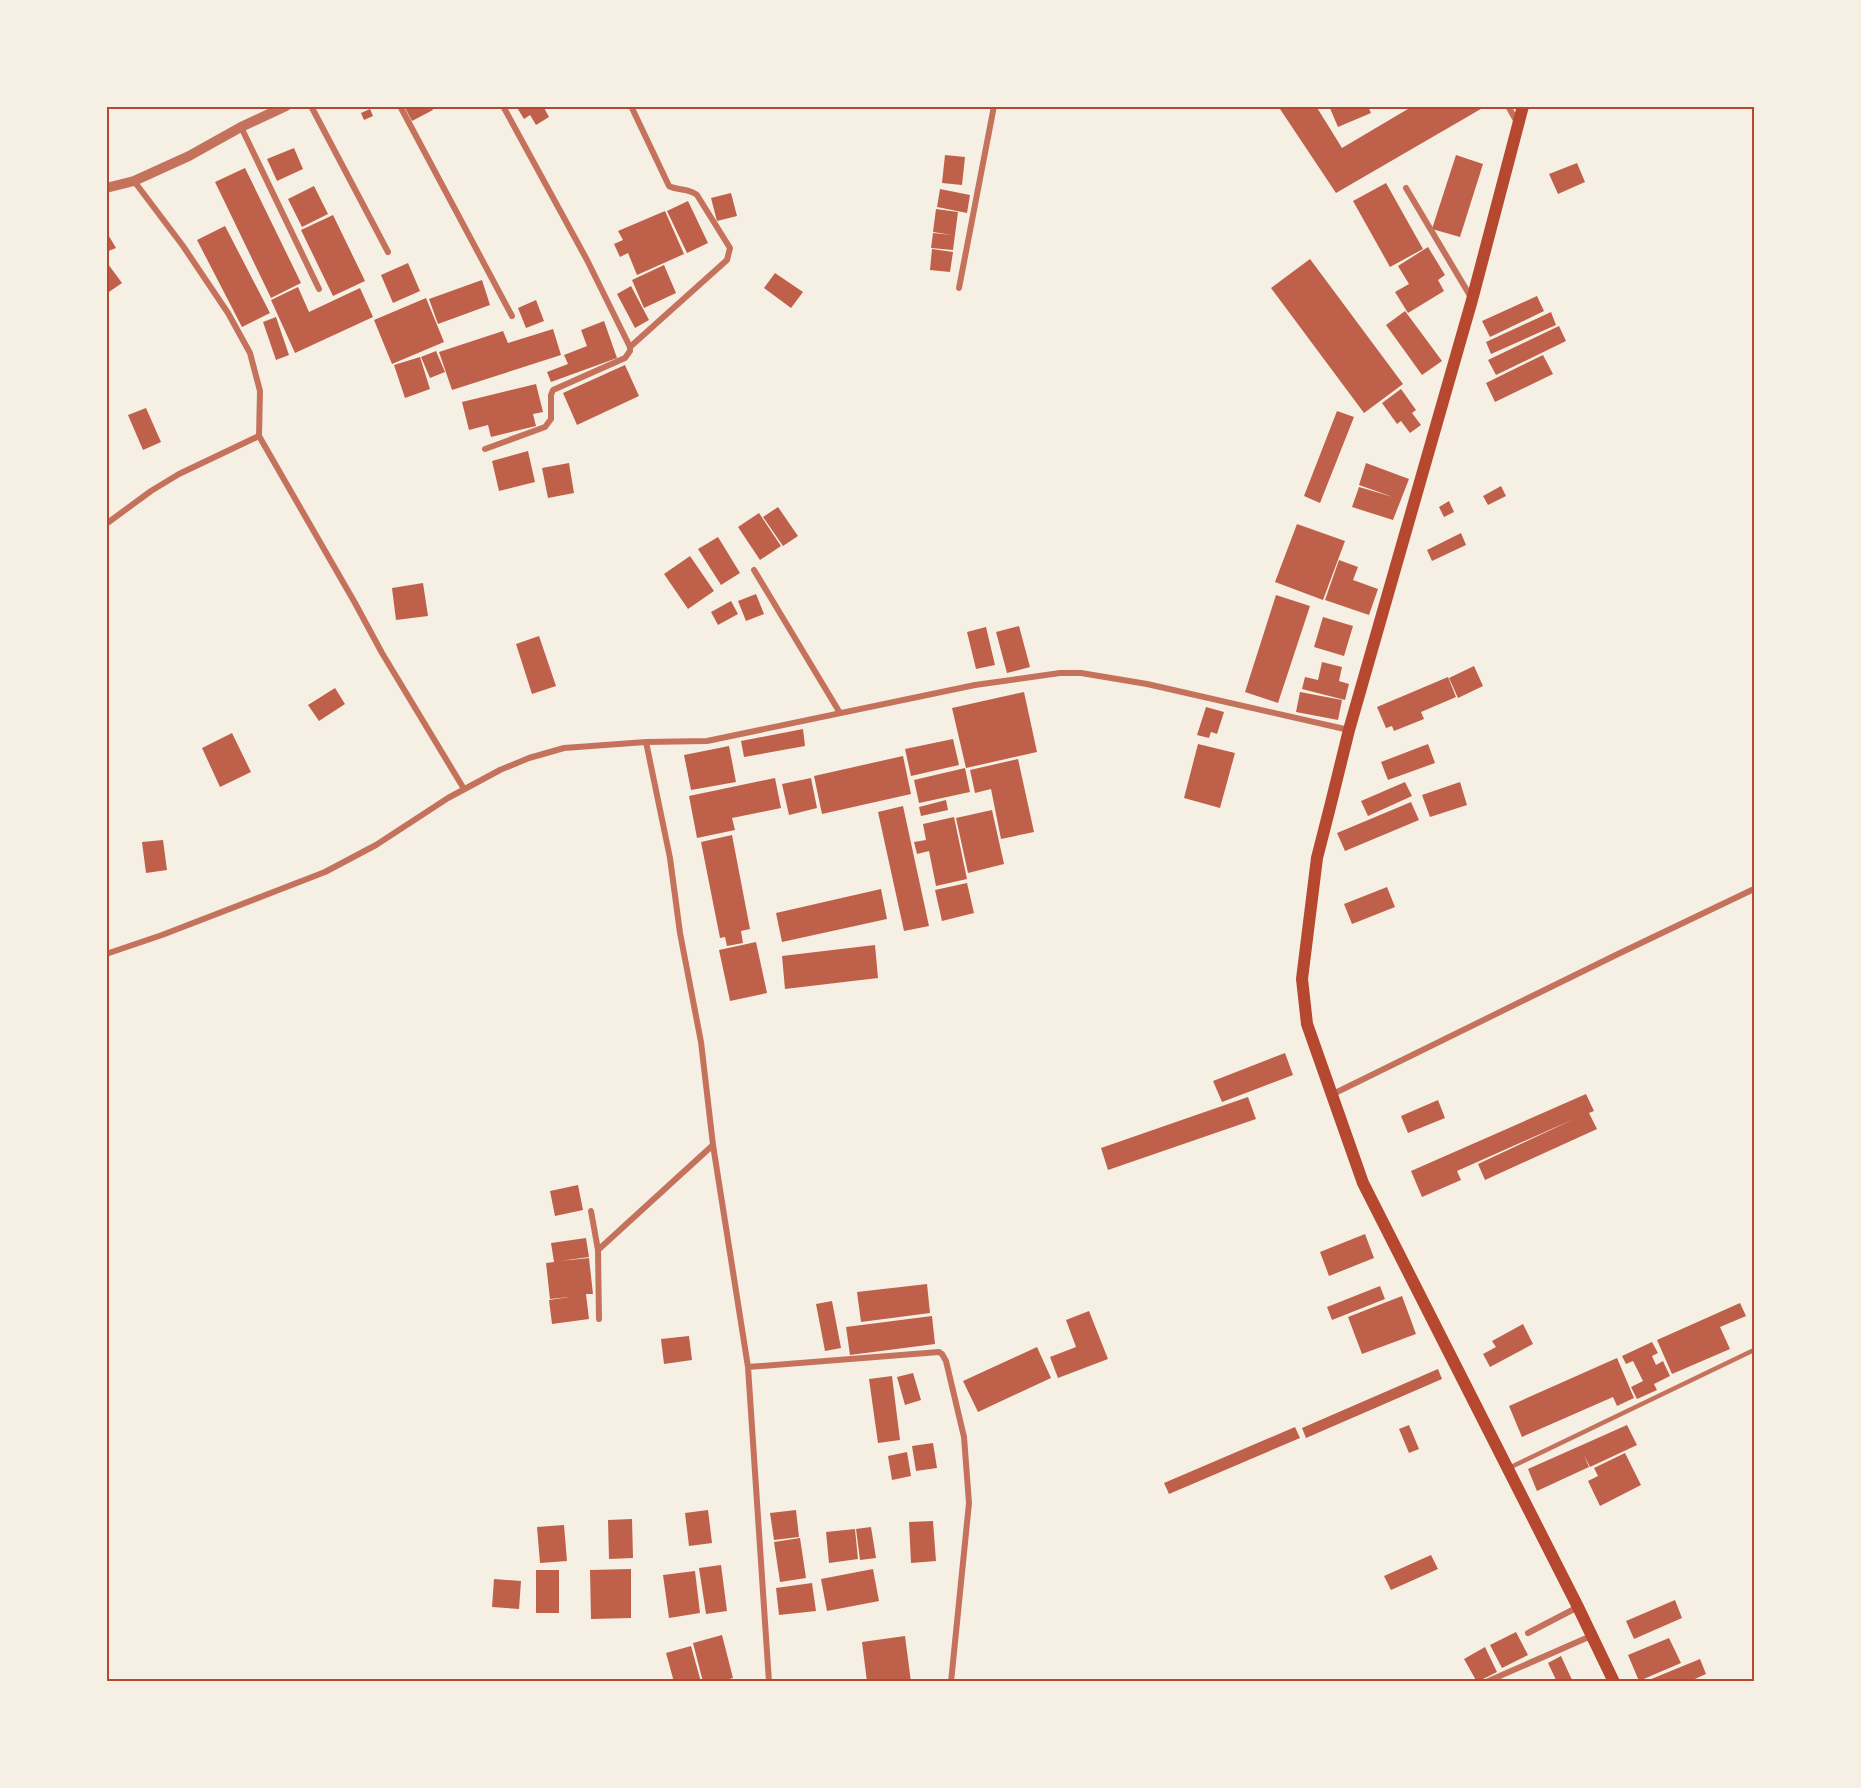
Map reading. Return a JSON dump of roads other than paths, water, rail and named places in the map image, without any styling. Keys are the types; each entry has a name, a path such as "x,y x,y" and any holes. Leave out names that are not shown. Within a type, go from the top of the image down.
{"main road":[{"path":"1523,106 1472,300 1349,730 1317,858 1302,979 1307,1024 1363,1183 1614,1682"}],"street":[{"path":"106,188 134,181 189,156 241,127 286,106"},
{"path":"310,106 388,252"},
{"path":"400,106 512,316"},
{"path":"503,106 630,347"},
{"path":"485,449 545,427 551,419 551,395 554,390 625,358 630,347 727,260 730,248 697,195 692,190 675,189 669,186 631,106"},
{"path":"959,288 994,106"},
{"path":"1508,106 1518,124"},
{"path":"241,127 319,289"},
{"path":"134,181 183,246 228,312 250,353 260,391 259,436 356,603 382,653 464,789"},
{"path":"1406,188 1472,300"},
{"path":"106,524 179,474 259,436"},
{"path":"754,570 840,713"},
{"path":"106,954 326,872 376,845 448,798 500,770 529,758 564,748 646,742 707,741 975,685 1060,673 1081,673 1147,684 1349,730"},
{"path":"646,742 670,858 680,933 701,1042 713,1145 748,1368 769,1682"},
{"path":"1331,1095 1755,889"},
{"path":"598,1250 713,1145"},
{"path":"591,1211 598,1250 599,1319"},
{"path":"748,1368 939,1352 942,1354 946,1361 964,1437 969,1503 951,1682"},
{"path":"1528,1633 1578,1607"},
{"path":"1486,1682 1591,1636"}],"lane":[{"path":"1507,1470 1755,1350"}]}
